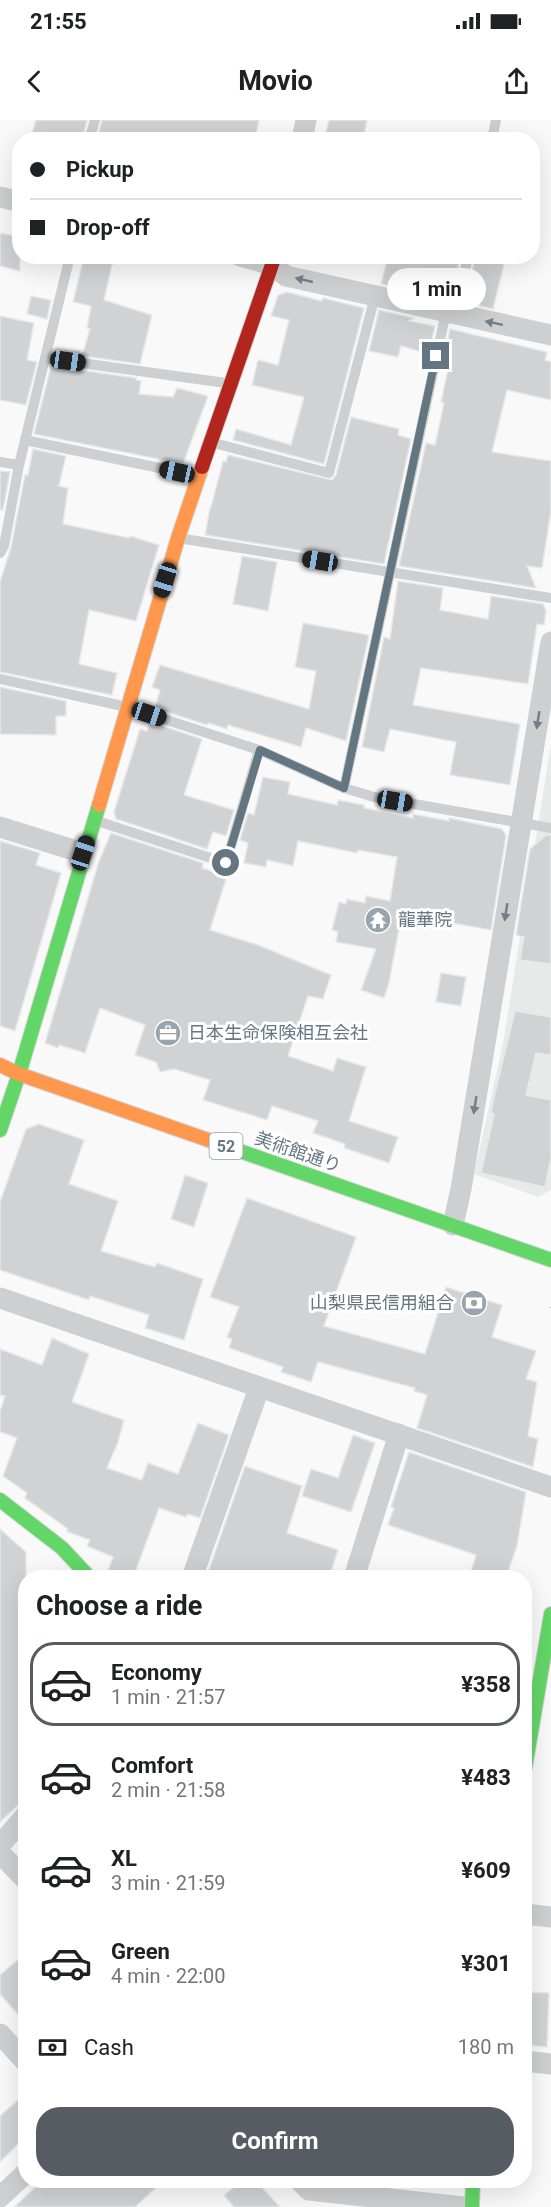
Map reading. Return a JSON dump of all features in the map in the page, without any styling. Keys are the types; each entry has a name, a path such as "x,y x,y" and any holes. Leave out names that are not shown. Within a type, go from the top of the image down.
{"main road":[{"path":"0,1130 19,1074 178,538 229,384 273,264"},
{"name":"美術館通り","path":"0,1065 19,1074 551,1260"},
{"path":"0,1500 62,1548 83,1570"},
{"path":"532,1731 548,1647 551,1614"},
{"path":"472,2207 473,2188"}],"street":[{"path":"276,264 286,276 551,335"},
{"path":"453,1225 461,1189 551,642"},
{"path":"0,827 83,853"},
{"path":"0,1298 551,1487"},
{"path":"195,1570 260,1388"},
{"path":"356,1570 399,1434"},
{"path":"0,1845 18,1824"},
{"path":"0,1853 18,1872"},
{"path":"532,1915 551,1917"},
{"path":"0,2034 18,2053"},
{"path":"532,2062 551,2064"},
{"path":"305,2193 463,2207"}],"lane":[{"path":"0,553 4,546 19,465 68,264"},
{"path":"344,788 391,572 451,314 466,264"},
{"path":"209,442 329,473 375,296"},
{"path":"45,358 229,384"},
{"path":"25,441 198,476"},
{"path":"0,462 19,465"},
{"path":"178,538 551,598"},
{"path":"0,679 127,707 260,750 344,788 374,797 551,828"},
{"path":"94,820 226,863 260,750"}],"shaded area":[{"path":"551,744 551,1190 538,1197 474,1174 503,1044"}],"building":[{"path":"36,120 87,120 84,132 32,132"},
{"path":"102,120 259,120 257,132 99,132"},
{"path":"329,120 367,120 365,132 326,132"},
{"path":"0,233 12,235 12,264 20,264 20,271 0,266"},
{"path":"82,264 112,264 104,300 152,315 140,364 82,356 90,329 87,328 91,306 73,302"},
{"path":"386,264 459,264 455,283 438,297 381,284"},
{"path":"474,264 504,264 493,309 481,306 469,290"},
{"path":"287,292 364,308 324,464 233,440 236,429 291,445 304,397 252,385 258,360 278,365 289,320 271,316 278,295"},
{"path":"31,296 51,300 47,319 27,314"},
{"path":"379,310 414,318 409,321 435,326 429,354 401,346 398,357 369,351"},
{"path":"0,316 34,323 27,360 37,362 26,405 0,400"},
{"path":"450,329 547,352 545,360 551,362 551,400 507,390 492,452 551,461 551,511 542,568 527,566 536,588 399,566 426,443 435,445 450,360 444,358"},
{"path":"51,366 136,378 141,381 139,394 173,397 177,388 208,396 183,464 34,434"},
{"path":"351,417 399,429 398,435 411,439 384,564 205,535 223,461 226,462 228,455 332,480 336,475"},
{"path":"33,449 66,456 59,486 68,488 63,524 129,538 130,536 159,545 136,621 89,610 79,664 117,673 112,695 0,672 0,582 11,547 25,475 28,475"},
{"path":"0,471 10,472 3,510 0,510"},
{"path":"242,556 277,562 268,611 233,604"},
{"path":"398,581 443,588 440,610 488,619 491,596 543,604 546,611 544,625 537,624 528,684 421,668 413,705 520,724 510,785 450,775 456,742 390,729 384,752 362,747 384,637 390,639"},
{"path":"303,623 369,635 346,741 306,728 301,747 228,725 227,729 208,723 207,725 155,708 160,690 152,687 160,665 309,709 316,671 295,667"},
{"path":"0,687 66,701 66,716 56,716 56,735 0,734"},
{"path":"150,722 202,739 184,795 234,810 226,836 213,832 207,849 116,819 114,812 140,729 147,731"},
{"path":"263,777 290,782 288,794 337,805 338,800 413,818 413,814 449,821 449,818 502,829 506,836 491,930 452,923 452,920 402,912 389,983 384,998 361,990 376,949 336,942 338,932 332,930 339,902 346,904 347,899 365,903 366,896 390,901 397,857 358,850 357,853 298,841 293,866 267,860 266,867 244,863 248,843 240,840 248,813 254,815"},
{"path":"111,833 203,863 202,868 227,876 210,930 258,945 331,975 323,999 308,996 288,1056 333,1071 337,1058 366,1067 349,1121 398,1137 389,1163 344,1148 345,1144 313,1133 318,1121 272,1106 267,1120 203,1100 210,1080 174,1069 160,1072 156,1062 135,1055 145,1025 100,1008 85,1053 45,1043 99,861"},
{"path":"546,835 551,835 551,964 520,960 524,937 516,935 530,849"},
{"path":"0,841 40,853 36,865 61,873 15,1031 0,1026"},
{"path":"441,973 466,977 461,1006 436,1002"},
{"path":"515,1011 551,1017 551,1055 536,1053 526,1095 551,1100 551,1158 545,1187 481,1173 494,1114 491,1113 494,1097"},
{"path":"39,1124 84,1140 69,1184 118,1201 101,1251 155,1267 157,1263 203,1279 184,1340 145,1328 149,1315 90,1296 89,1300 0,1270 0,1202 26,1129"},
{"path":"185,1175 208,1183 194,1227 171,1219"},
{"path":"247,1198 356,1237 324,1326 425,1354 446,1287 502,1305 492,1337 536,1351 526,1379 537,1382 528,1436 538,1439 533,1467 417,1428 427,1395 414,1391 415,1388 318,1362 311,1382 281,1372 283,1367 229,1348 232,1339 227,1337 239,1307 210,1297"},
{"path":"52,1338 89,1354 72,1402 124,1420 107,1468 142,1480 148,1463 178,1474 198,1423 229,1435 200,1518 188,1514 186,1517 159,1508 136,1570 108,1570 113,1557 87,1546 90,1540 68,1532 68,1529 25,1498 27,1493 3,1476 17,1438 0,1432 0,1411 5,1396 0,1395 0,1349 42,1365"},
{"path":"353,1435 375,1443 351,1512 302,1496 311,1469 338,1478"},
{"path":"409,1452 526,1492 517,1546 509,1570 471,1570 476,1555 388,1525 394,1508 391,1507"},
{"path":"245,1466 302,1486 287,1533 338,1550 332,1570 209,1570"},
{"path":"0,1529 26,1552 26,1570 18,1570 18,1805 0,1822"},
{"path":"18,1960 18,2015 0,1994 0,1975"},
{"path":"532,1992 549,1993 547,2047 532,2046"},
{"path":"18,2100 18,2144 0,2162 0,2116"},
{"path":"34,2188 155,2188 135,2207 14,2207"},
{"path":"233,2188 262,2188 280,2207 234,2207 224,2195"}],"traffic: fast":[{"path":"0,1130 19,1074 99,805"},
{"path":"237,1150 551,1260"},
{"path":"0,1500 62,1548 83,1570"},
{"path":"532,1727 551,1614"},
{"path":"472,2207 473,2188"}],"traffic: slow":[{"path":"99,805 178,538 202,467"},
{"path":"0,1065 19,1074 237,1150"}],"traffic: jam":[{"path":"202,467 272,264"}],"place":[{"name":"龍華院","path":"378,920"},
{"name":"日本生命保険相互会社","path":"168,1033"},
{"name":"山梨県民信用組合","path":"474,1303"}],"route":[{"path":"226,863 260,750 344,788 436,356"}]}
